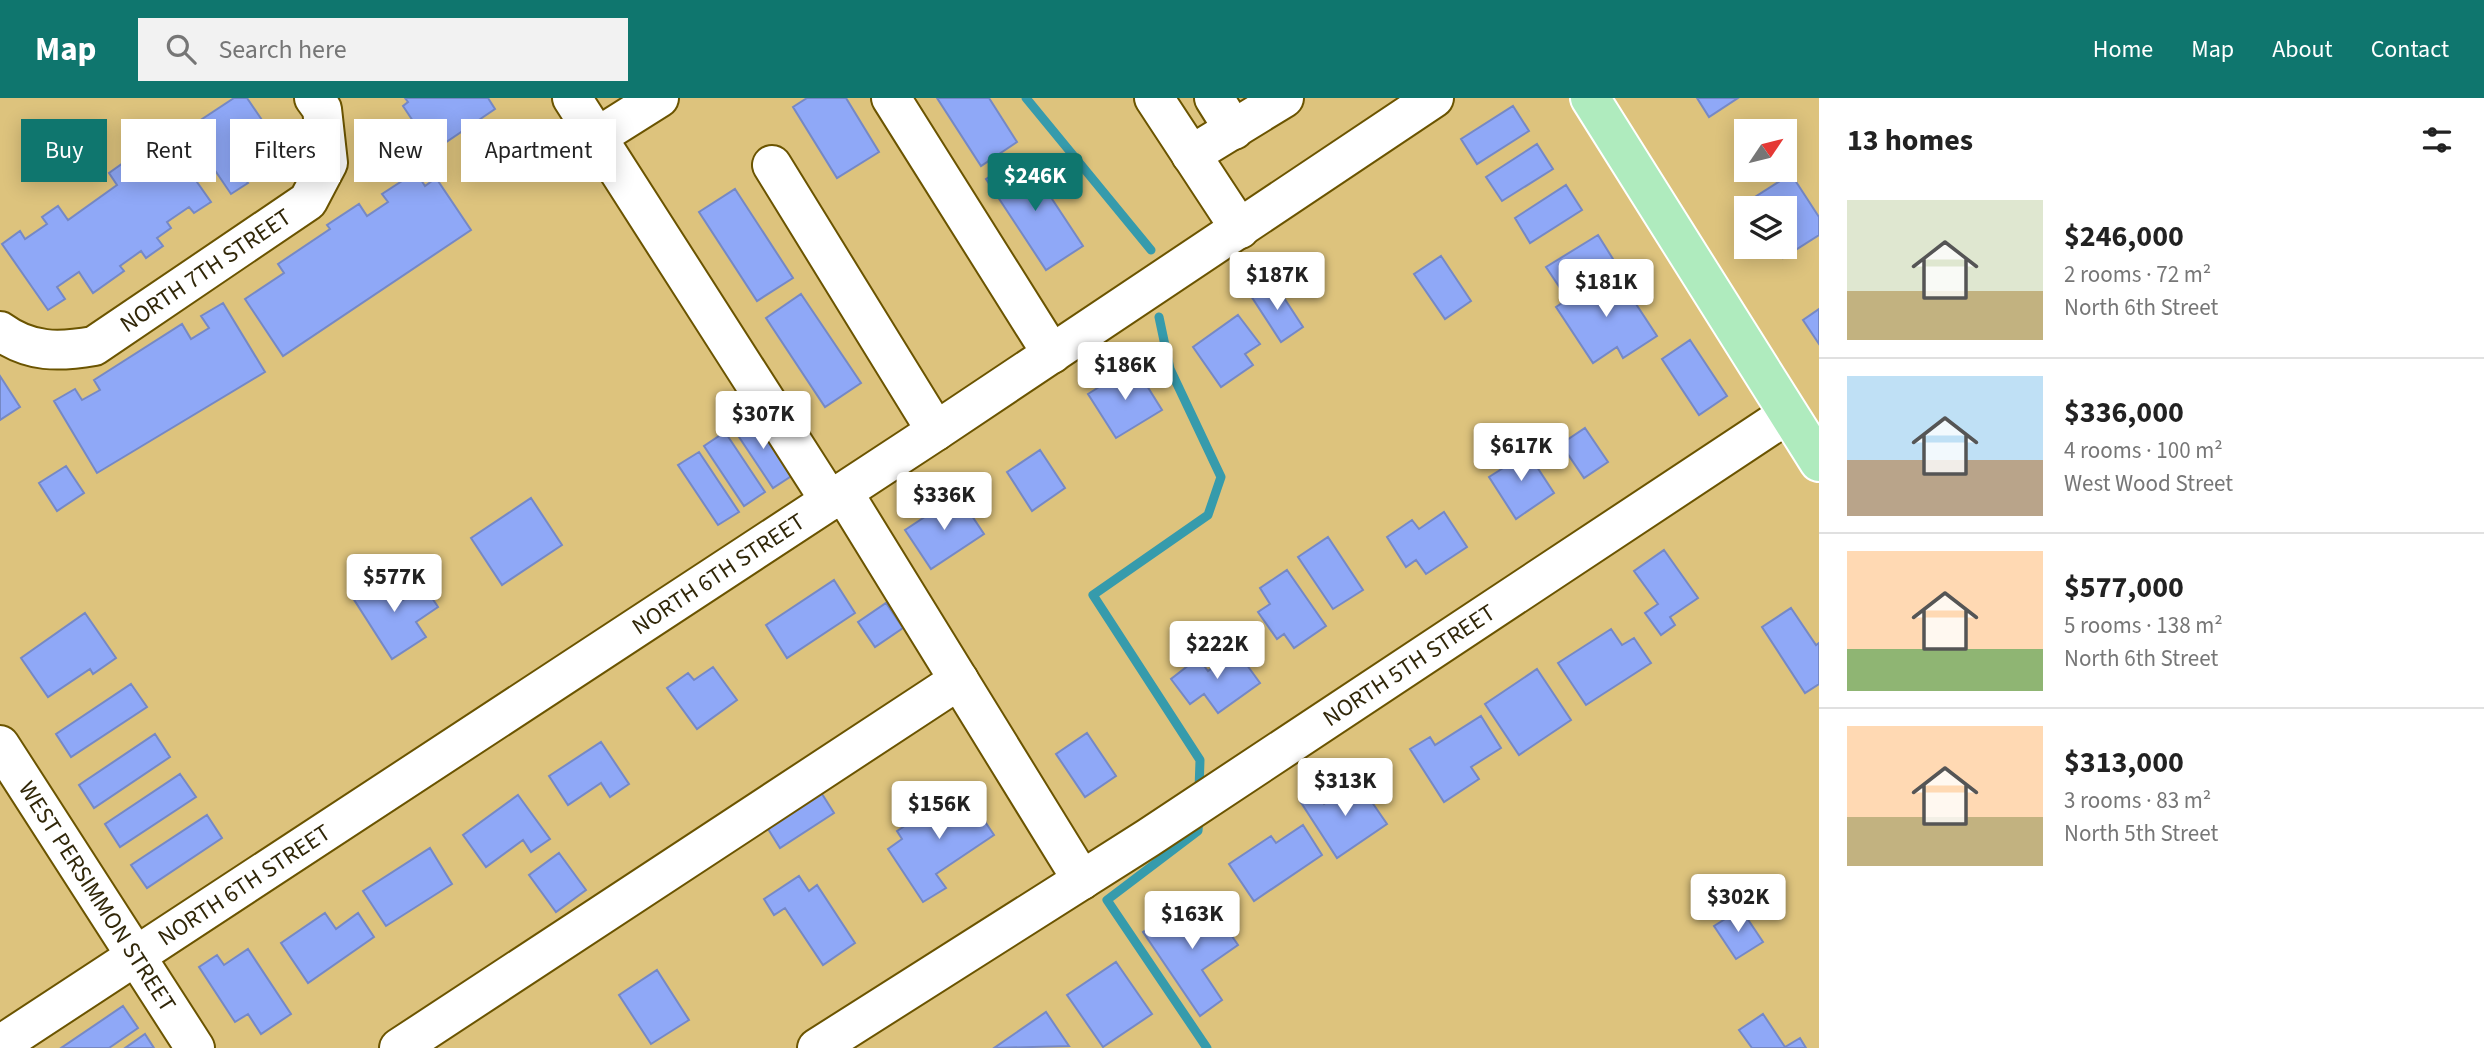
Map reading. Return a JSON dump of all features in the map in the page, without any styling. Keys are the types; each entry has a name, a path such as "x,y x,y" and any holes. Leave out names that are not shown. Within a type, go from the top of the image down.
{"main road":[{"path":"1590,98 1806,432"}],"street":[{"name":"NORTH 7TH STREET","path":"0,331 38,351 60,352 94,346 308,201 328,163 322,109 314,98"},
{"path":"572,98 585,119"},
{"path":"616,125 659,98"},
{"path":"891,98 1052,354"},
{"path":"1154,98 1240,229"},
{"path":"1214,98 1234,130"},
{"path":"1191,155 1284,98"},
{"name":"NORTH 6TH STREET","path":"0,1045 936,432 1434,98"},
{"path":"772,165 936,432"},
{"path":"616,166 959,680 1082,880"},
{"name":"NORTH 5TH STREET","path":"817,1048 1082,880 1806,432"},
{"path":"399,1048 959,680"},
{"name":"WEST PERSIMMON STREET","path":"0,745 195,1048"}],"building":[{"path":"234,98 247,98 261,119 230,119 230,182 248,183 231,194 216,172 216,119 202,119"},
{"path":"405,98 488,98 495,109 480,119 461,119 461,132 447,142 447,119 412,119 403,106 408,102"},
{"path":"807,98 846,98 879,152 837,178 793,107"},
{"path":"937,98 989,98 1017,142 981,166"},
{"path":"1697,98 1738,98 1709,117"},
{"path":"1513,106 1529,131 1477,164 1461,139"},
{"path":"1537,144 1553,169 1502,201 1486,177"},
{"path":"1023,155 1083,246 1046,270 986,179"},
{"path":"121,165 121,182 197,182 211,202 194,213 189,207 167,222 171,228 157,238 163,246 146,258 141,251 120,266 124,271 93,293 79,272 57,287 65,299 48,310 2,244 20,231 25,239 47,224 42,217 58,206 68,220 117,185 109,173"},
{"path":"401,182 422,182 425,186 430,182 439,182 471,230 283,356 245,299 284,273 278,264 330,229 327,225 359,204 367,216 388,202 382,194"},
{"path":"1778,182 1796,182 1819,217 1819,235 1797,249 1797,196 1756,196"},
{"path":"1566,185 1582,210 1530,243 1515,218"},
{"path":"735,189 793,278 757,301 699,212"},
{"path":"1598,235 1613,259 1562,291 1546,267"},
{"path":"1441,256 1471,301 1445,319 1414,274"},
{"path":"1613,269 1657,336 1623,358 1617,347 1593,363 1556,307"},
{"path":"1273,281 1303,327 1281,342 1251,296"},
{"path":"801,294 861,383 825,407 766,318"},
{"path":"223,303 265,372 97,473 54,401 75,389 82,400 100,390 94,380 182,324 191,339 209,328 201,316"},
{"path":"1819,309 1819,344 1803,320"},
{"path":"1238,315 1260,344 1245,354 1253,365 1221,387 1193,347"},
{"path":"1690,340 1727,396 1699,415 1662,359"},
{"path":"1134,365 1162,410 1116,438 1088,394"},
{"path":"0,376 20,407 0,420"},
{"path":"754,415 793,475 773,488 733,428"},
{"path":"1585,428 1608,462 1584,478 1561,444"},
{"path":"725,432 765,492 744,506 704,446"},
{"path":"1522,444 1554,493 1516,519 1489,477 1511,463 1505,456"},
{"path":"1040,450 1065,488 1032,511 1007,472"},
{"path":"699,452 739,512 718,525 678,465"},
{"path":"66,466 84,493 57,511 39,483"},
{"path":"958,495 984,534 931,569 905,530"},
{"path":"531,498 562,545 502,585 471,538"},
{"path":"1444,512 1467,547 1426,574 1416,560 1406,567 1387,537 1412,520 1419,529"},
{"path":"1328,537 1363,590 1333,609 1298,557"},
{"path":"1664,550 1698,598 1670,617 1675,625 1661,635 1645,613 1658,604 1634,571"},
{"path":"1287,570 1326,626 1294,648 1284,634 1277,639 1258,612 1270,604 1260,588"},
{"path":"386,573 403,600 424,586 438,607 416,622 426,637 392,659 351,595"},
{"path":"834,580 855,613 787,658 766,625"},
{"path":"886,603 903,628 875,647 858,622"},
{"path":"1791,608 1816,645 1819,643 1819,684 1805,693 1762,627"},
{"path":"85,613 116,658 93,674 90,669 48,697 21,658"},
{"path":"1611,629 1622,645 1634,638 1651,663 1586,705 1558,663"},
{"path":"1236,650 1260,683 1218,713 1204,694 1190,704 1171,679 1198,658 1208,671"},
{"path":"713,667 737,700 697,729 667,688 688,673 694,680"},
{"path":"1537,669 1571,720 1519,755 1485,704"},
{"path":"131,684 147,707 71,757 56,734"},
{"path":"1481,716 1501,748 1471,767 1479,779 1444,802 1410,749 1430,737 1435,745"},
{"path":"1087,733 1116,776 1085,797 1056,754"},
{"path":"155,734 170,757 94,808 79,785"},
{"path":"601,742 629,784 610,797 601,783 568,805 549,776"},
{"path":"180,774 196,797 120,847 105,824"},
{"path":"1358,782 1387,824 1337,858 1300,801 1315,791 1324,804"},
{"path":"959,783 994,835 936,874 946,888 923,902 888,849 902,839 897,831 920,816 925,823 938,815 930,803"},
{"path":"817,786 834,813 780,848 763,821"},
{"path":"518,795 550,839 531,852 523,840 486,867 463,835"},
{"path":"207,815 222,838 147,888 131,865"},
{"path":"1303,825 1322,855 1254,901 1229,864 1271,836 1276,843"},
{"path":"430,848 452,884 386,926 363,891"},
{"path":"559,853 586,890 556,912 529,875"},
{"path":"799,876 809,891 817,885 855,943 823,965 785,908 774,915 764,899"},
{"path":"1207,900 1238,945 1202,970 1222,1000 1200,1016 1143,932 1177,908 1183,917"},
{"path":"1741,909 1763,942 1736,959 1714,926"},
{"path":"325,913 336,929 358,913 374,937 308,983 281,943"},
{"path":"248,949 291,1014 261,1034 248,1014 235,1022 199,967 217,955 224,965"},
{"path":"1116,962 1152,1014 1103,1047 1067,995"},
{"path":"657,970 689,1020 651,1044 619,995"},
{"path":"123,1006 138,1028 109,1048 61,1048"},
{"path":"1046,1012 1069,1046 994,1048"},
{"path":"1763,1014 1785,1047 1800,1038 1806,1048 1752,1048 1739,1030"},
{"path":"145,1034 154,1048 125,1048"}],"waterway":[{"path":"1026,98 1151,250"},
{"path":"1159,317 1170,369 1221,477 1208,515 1093,595 1200,760 1199,790"},
{"path":"1199,818 1198,831 1107,900 1207,1048"}]}
